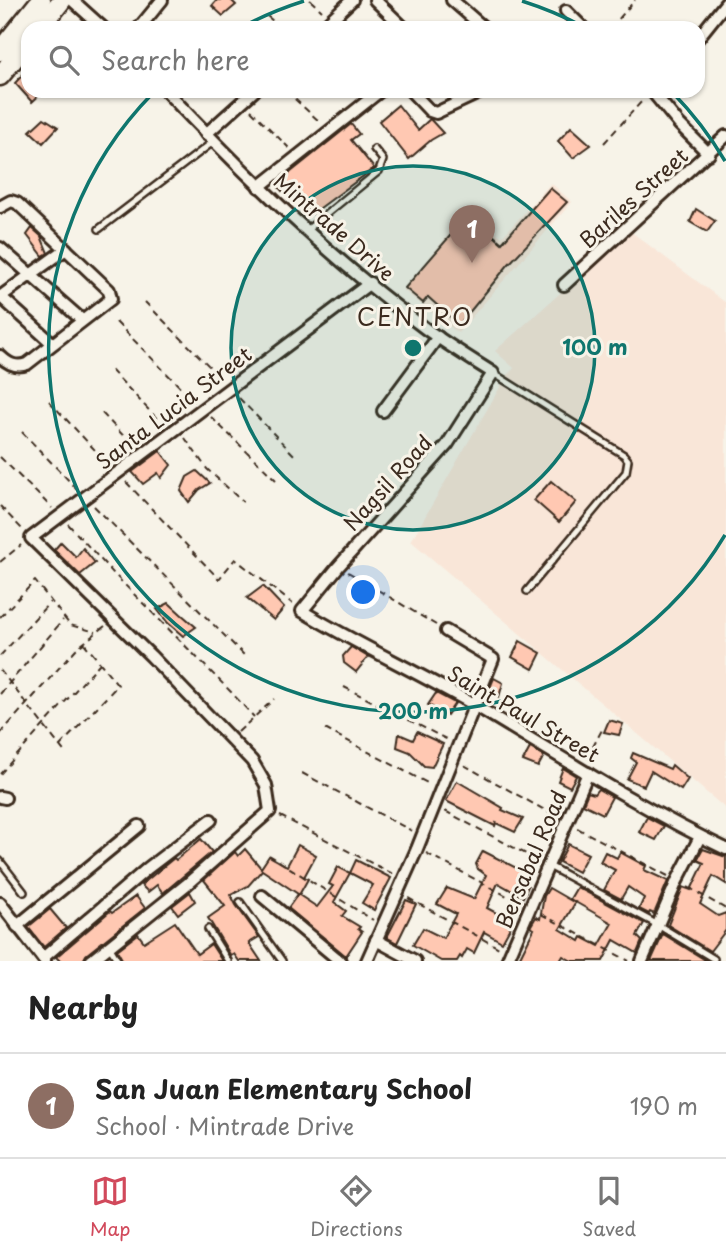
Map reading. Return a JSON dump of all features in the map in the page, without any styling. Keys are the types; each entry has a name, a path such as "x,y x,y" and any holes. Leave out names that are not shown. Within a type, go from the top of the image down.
{"main road":[{"path":"24,21 41,0"},
{"path":"46,21 62,0"},
{"path":"0,51 21,25"},
{"path":"0,76 21,50"}],"street":[{"path":"72,0 95,21"},
{"path":"145,21 162,0"},
{"path":"330,21 352,0"},
{"path":"375,0 397,21"},
{"path":"452,0 474,20"},
{"path":"705,29 726,3"},
{"path":"566,11 576,21"},
{"name":"Mintrade Drive","path":"173,98 259,187 306,230 438,337 493,373"},
{"path":"210,138 247,98"},
{"path":"259,187 371,98"},
{"path":"418,98 433,113 441,112 469,98"},
{"path":"660,98 709,154"},
{"name":"Bariles Street","path":"564,285 726,136"},
{"path":"0,207 11,201 17,203 109,290 112,296 22,366 10,365 0,356"},
{"path":"0,248 82,320"},
{"path":"52,343 0,296 66,248"},
{"name":"Santa Lucia Street","path":"31,538 370,283"},
{"path":"383,411 438,337"},
{"name":"Nagsil Road","path":"302,611 338,566 447,445 493,373"},
{"path":"31,538 252,761 266,785 270,811 186,885 91,961"},
{"name":"Saint Paul Street","path":"302,611 411,668 584,771 726,849"},
{"path":"367,961 442,790 493,659 446,631"},
{"name":"Bersabal Road","path":"508,957 568,823 584,771"},
{"path":"0,902 44,960 148,868 211,820"},
{"path":"18,926 139,826"},
{"path":"642,961 677,881 700,837"},
{"path":"262,896 340,961"},
{"path":"376,940 415,961"}],"lane":[{"path":"99,229 210,138"},
{"path":"306,230 379,171 383,160 374,149"},
{"path":"493,373 628,460 626,472 527,591"},
{"path":"0,861 24,892"},
{"path":"549,866 658,925 714,959"},
{"path":"240,902 282,961"},
{"path":"208,929 228,961"},
{"path":"109,945 118,961"}],"path":[{"path":"617,21 635,0"},
{"path":"267,16 273,21"},
{"path":"294,98 330,131"},
{"path":"604,142 642,101"},
{"path":"243,102 298,158"},
{"path":"145,302 297,458"},
{"path":"111,370 175,431 207,469 243,502"},
{"path":"49,401 219,579 235,559 302,611"},
{"path":"102,413 142,455"},
{"path":"22,432 247,658"},
{"path":"0,457 61,516 254,717"},
{"path":"0,506 31,538 0,562"},
{"path":"338,566 446,631"},
{"path":"0,617 35,581 71,625 97,632"},
{"path":"0,656 50,601"},
{"path":"0,694 64,619"},
{"path":"0,734 84,643 113,619"},
{"path":"60,746 118,685 84,643"},
{"path":"0,774 100,663"},
{"path":"0,670 66,754"},
{"path":"344,687 459,745"},
{"path":"230,740 274,699"},
{"path":"584,771 603,728"},
{"path":"325,729 442,790"},
{"path":"453,760 726,909"},
{"path":"302,774 422,836"},
{"path":"435,806 549,866"},
{"path":"270,811 404,880"},
{"path":"269,855 383,926"},
{"path":"398,893 508,957"}],"shaded area":[{"path":"551,183 572,202 458,333 403,290 468,211 502,237"},
{"path":"630,231 726,303 726,809 411,541 507,375 514,368 495,351"}],"building":[{"path":"217,0 231,0 236,5 223,16 212,6"},
{"path":"21,77 21,90 15,83"},
{"path":"398,105 418,130 430,119 443,133 409,159 379,121"},
{"path":"44,118 58,127 43,143 30,131"},
{"path":"351,124 359,134 351,140 374,168 312,214 285,188 282,191 276,184"},
{"path":"571,127 591,145 573,158 558,141"},
{"path":"550,188 567,202 508,265 459,325 428,297 423,303 405,288 469,214 502,243"},
{"path":"696,209 715,221 707,232 690,222"},
{"path":"32,228 41,236 48,253 43,256 27,235"},
{"path":"160,451 171,465 161,478 158,473 143,484 132,472"},
{"path":"197,471 210,483 199,490 189,502 181,491 187,477"},
{"path":"551,481 576,502 559,522 534,500"},
{"path":"61,542 76,557 83,548 95,563 80,575 54,550"},
{"path":"263,586 284,608 274,620 247,598"},
{"path":"169,603 196,627 183,636 168,623 157,609"},
{"path":"520,641 541,653 533,669 512,657"},
{"path":"351,647 368,657 356,672 344,663 343,656"},
{"path":"494,678 503,683 499,697 488,693"},
{"path":"436,693 455,703 447,715 428,705"},
{"path":"609,720 623,724 619,735 604,732"},
{"path":"417,732 443,744 432,767 424,766 410,752 397,747 399,734 413,740"},
{"path":"530,748 544,756 538,767 523,761"},
{"path":"633,753 670,769 672,765 688,779 681,790 651,771 644,786 627,779 636,762 631,758"},
{"path":"563,768 576,776 570,787 558,781"},
{"path":"457,781 503,808 502,810 523,819 515,832 496,823 495,826 446,801"},
{"path":"598,789 612,797 603,814 583,804 588,792 594,794"},
{"path":"647,817 664,826 656,840 639,832"},
{"path":"201,839 212,852 163,893 157,885 148,892 141,885 174,858 176,860"},
{"path":"568,844 588,854 578,872 559,862"},
{"path":"298,845 316,855 304,877 308,879 299,895 317,907 333,886 329,884 338,867 350,873 334,902 346,911 342,916 360,927 358,929 362,932 346,956 288,908 298,894 262,870 248,886 231,895 259,937 249,943 261,961 239,961 234,954 231,956 208,918 225,906 204,880 235,852 238,856 245,849 261,868 269,856 287,866"},
{"path":"703,849 726,857 726,884 713,876 700,904 718,916 726,913 726,930 710,951 668,925 683,887 691,890 704,863 697,860"},
{"path":"483,851 530,875 525,884 528,886 523,897 498,883 487,908 513,922 502,942 484,932 474,953 467,949 457,961 441,961 413,945 423,928 443,938 456,914 437,904 447,888 474,899 486,875 476,864"},
{"path":"605,852 617,858 620,852 646,866 644,870 668,881 654,914 639,909 644,898 628,887 621,899 604,890 615,870 600,862"},
{"path":"356,860 391,878 374,910 362,903 373,885 350,873"},
{"path":"577,887 644,923 637,936 642,941 637,953 614,940 603,961 572,961 563,956 560,961 518,961 534,929 530,927 536,917 540,919 544,896 549,888 575,903 560,929 580,941 582,937 599,946 612,923 570,899"},
{"path":"190,892 195,901 178,914 172,906"},
{"path":"136,896 145,908 86,955 83,961 60,961 56,957 110,911 112,913"},
{"path":"406,900 416,904 397,943 388,938 388,935"},
{"path":"50,909 66,928 44,947 28,927"},
{"path":"175,922 197,954 211,944 222,961 123,961 117,950 138,934 144,942"},
{"path":"663,934 707,961 651,961"}],"place":[{"name":"San Juan Elementary School","path":"472,263"}],"district":[{"name":"CENTRO","path":"415,316"}]}
